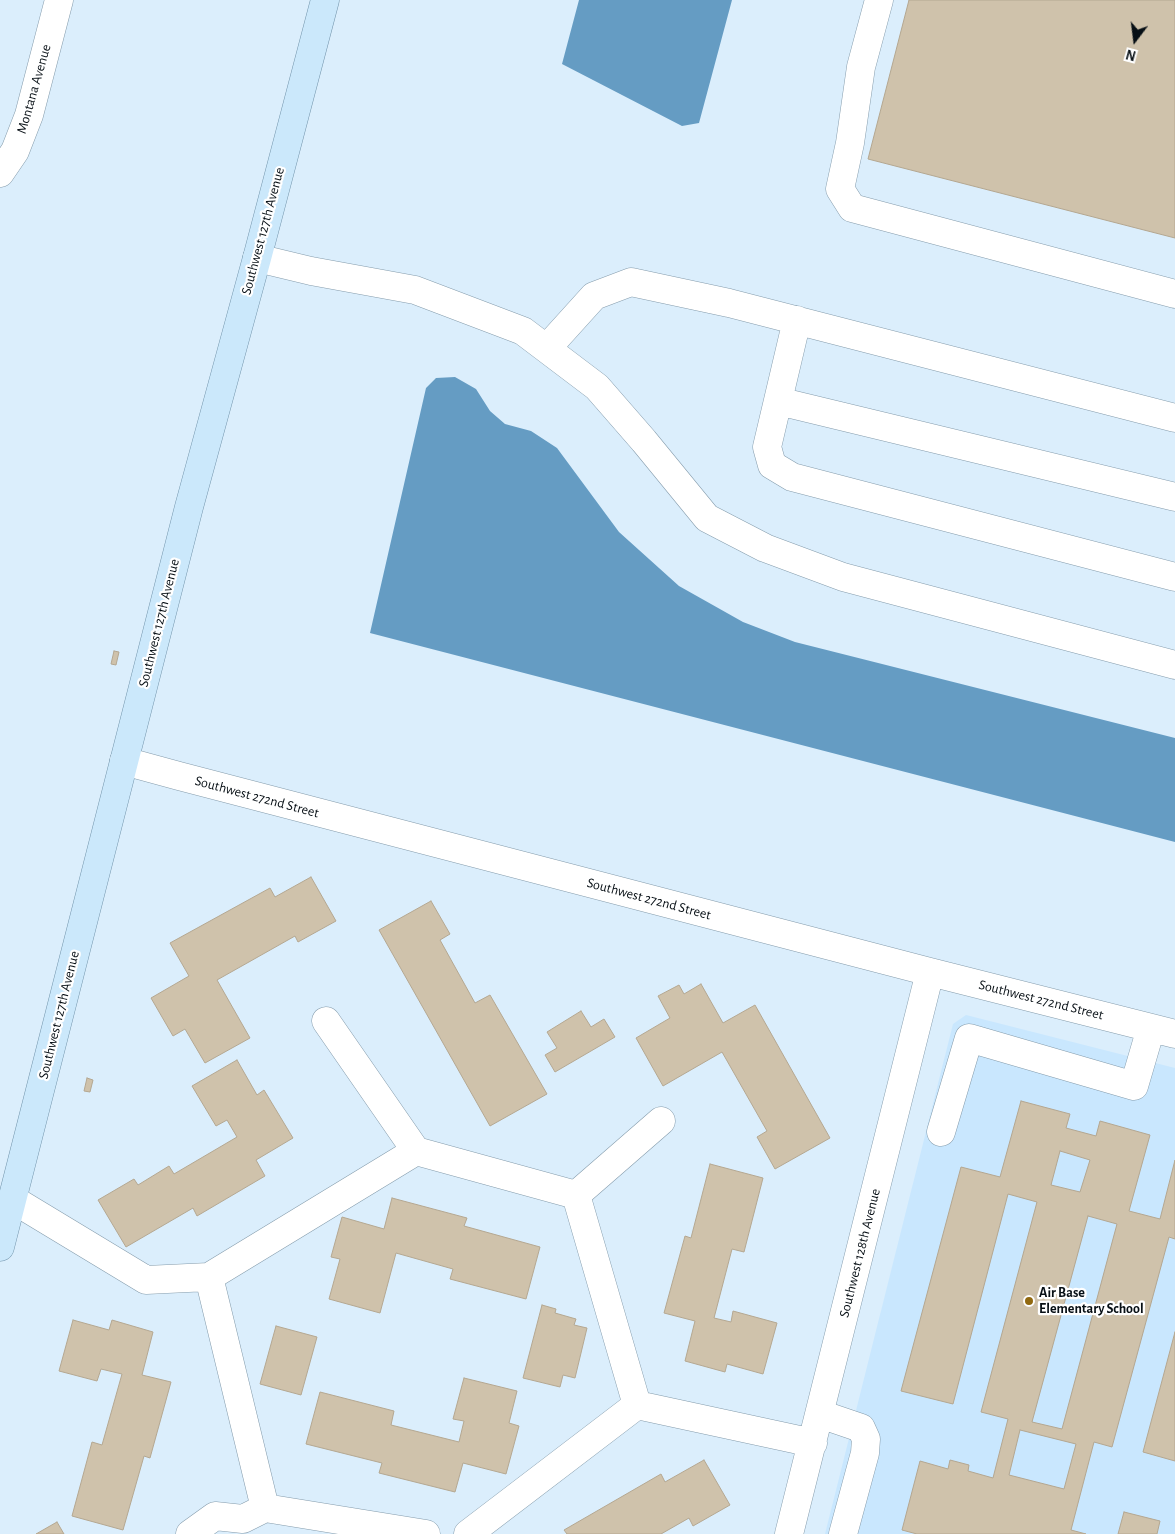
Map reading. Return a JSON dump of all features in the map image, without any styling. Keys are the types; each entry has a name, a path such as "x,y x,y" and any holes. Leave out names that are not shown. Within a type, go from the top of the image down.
{"main road":[{"name":"Southwest 127th Avenue","path":"0,1247 189,507 325,0"}],"street":[{"name":"Montana Avenue","path":"0,173 15,151 29,115 59,0"},
{"path":"879,0 861,66 850,143 840,189 852,208 1175,294"},
{"path":"256,258 312,271 415,290 523,331 597,387 707,518 764,548 843,577 1175,665"},
{"path":"547,348 594,296 631,282 729,303 1175,418"},
{"path":"797,320 767,447 772,465 792,477 1175,577"},
{"path":"778,401 1175,497"},
{"name":"Southwest 272nd Street","path":"124,761 1163,1031"},
{"name":"Southwest 128th Avenue","path":"789,1534 930,972"},
{"path":"326,1021 416,1151 576,1195"},
{"path":"942,1132 969,1038 1134,1086 1163,1031"},
{"path":"576,1195 661,1121"},
{"path":"12,1199 146,1280 209,1278 416,1151"},
{"path":"576,1195 637,1405"},
{"path":"209,1278 252,1520"},
{"path":"468,1534 637,1405 812,1443"},
{"path":"820,1414 861,1428 866,1439 865,1453 842,1534"},
{"path":"190,1534 190,1532 215,1516 426,1534"}],"shaded area":[{"name":"Air Base Elementary School","path":"966,1015 1175,1068 1175,1534 825,1534 953,1024"}],"water":[{"path":"579,0 732,0 699,123 682,126 562,64"},
{"path":"455,377 476,389 490,411 505,424 531,431 557,448 619,532 679,586 743,622 795,642 1175,738 1175,842 370,633 426,388 436,378"}],"building":[{"path":"909,0 1175,0 1175,238 868,159"},
{"path":"114,651 119,652 116,665 111,664"},
{"path":"311,877 336,921 298,942 295,936 217,980 250,1038 205,1063 185,1029 173,1036 151,998 189,976 170,943 270,888 275,897"},
{"path":"431,901 450,934 440,940 475,1003 490,995 547,1094 490,1126 379,930"},
{"path":"701,984 723,1023 755,1005 830,1138 775,1169 757,1137 767,1131 722,1052 663,1086 636,1038 670,1018 658,996 679,985 684,994"},
{"path":"581,1011 591,1027 604,1019 615,1037 555,1072 545,1055 557,1048 547,1032"},
{"path":"237,1060 257,1095 264,1090 293,1138 256,1160 265,1176 197,1216 193,1208 126,1247 98,1200 134,1179 138,1185 169,1166 174,1174 237,1137 227,1120 216,1126 192,1086"},
{"path":"87,1078 93,1080 90,1092 84,1091"},
{"path":"1021,1101 1070,1114 1066,1128 1096,1136 1100,1121 1150,1135 1129,1211 1160,1219 1175,1160 1175,1239 1169,1237 1112,1447 1094,1442 1071,1530 1086,1534 917,1534 902,1530 920,1461 948,1469 950,1460 969,1465 968,1471 993,1478 1008,1419 981,1412 1037,1202 1008,1194 953,1404 901,1391 961,1167 1000,1177","holes":["1060,1151 1090,1160 1080,1192 1051,1185","1088,1216 1117,1224 1062,1429 1032,1422","1020,1430 1076,1444 1064,1489 1009,1475"]},
{"path":"710,1164 763,1178 744,1252 732,1249 714,1318 731,1322 733,1311 777,1323 763,1374 727,1364 725,1372 685,1361 695,1321 664,1313 685,1236 691,1238"},
{"path":"392,1198 467,1218 464,1226 540,1247 526,1299 450,1279 453,1269 396,1253 380,1313 329,1299 340,1259 331,1257 342,1217 384,1229"},
{"path":"542,1305 556,1309 555,1313 576,1319 574,1325 587,1328 575,1378 563,1375 560,1387 523,1378"},
{"path":"73,1320 109,1330 112,1320 153,1332 142,1375 171,1382 150,1458 144,1456 123,1530 72,1516 92,1442 102,1445 122,1374 101,1369 97,1381 59,1371"},
{"path":"276,1326 317,1337 301,1395 260,1384"},
{"path":"1175,1332 1175,1461 1143,1452"},
{"path":"464,1378 517,1391 509,1423 519,1426 506,1474 463,1463 455,1492 379,1473 382,1463 306,1444 320,1392 394,1411 391,1425 459,1442 464,1421 453,1419"},
{"path":"704,1460 730,1505 693,1526 689,1518 661,1534 567,1534 564,1530 661,1474 665,1482"},
{"path":"1124,1512 1160,1521 1157,1534 1118,1534"},
{"path":"57,1522 64,1534 36,1534"}],"place":[{"name":"Air Base Elementary School","path":"1029,1301"}]}
